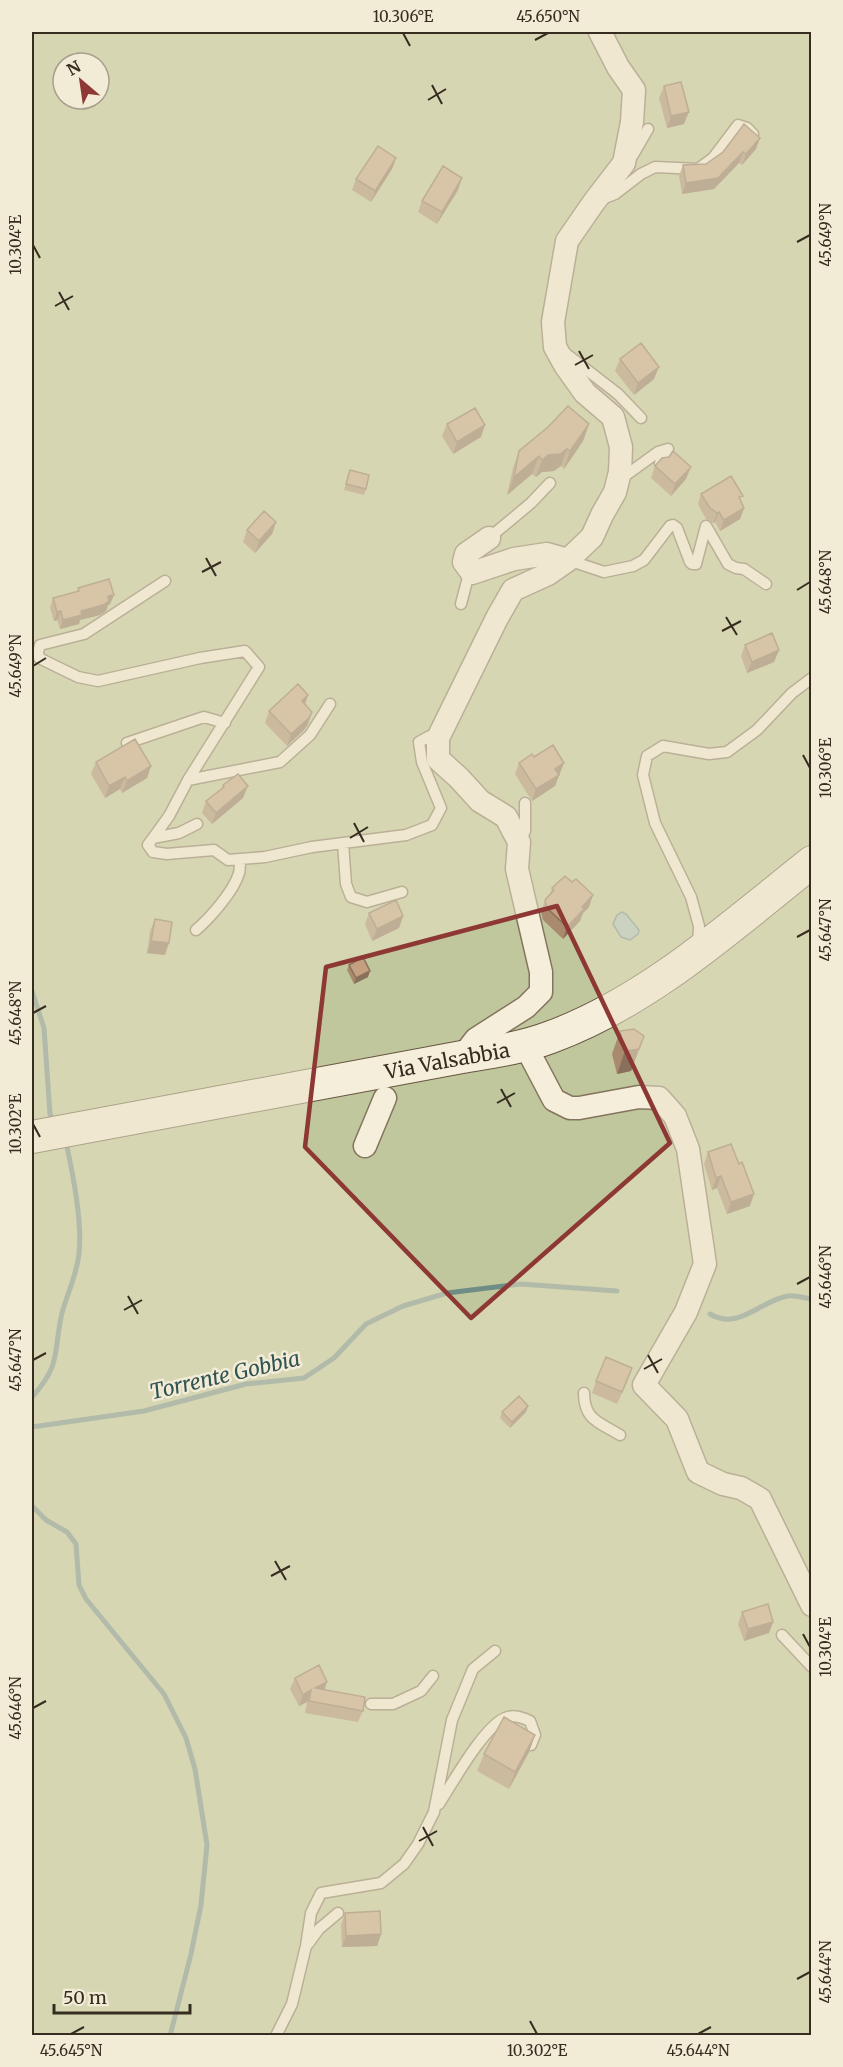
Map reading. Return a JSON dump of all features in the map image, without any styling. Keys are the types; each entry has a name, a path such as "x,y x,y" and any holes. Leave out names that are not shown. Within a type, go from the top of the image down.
{"main road":[{"name":"Via Valsabbia","path":"33,1137 146,1116 234,1105 525,1045 550,1037 601,1015 641,991 700,950 812,862"}],"street":[{"path":"462,1058 476,1039 526,1007 542,992 541,972 517,869 519,843 506,818 480,801 438,759 438,738 513,590 548,574 568,560 592,537 618,482 621,447 613,417 585,393 555,347 553,322 567,241 624,163 632,122 634,90 600,32"},
{"path":"489,538 466,554 464,562 472,573 514,559 547,554 568,560"},
{"path":"525,1045 537,1082 554,1100 570,1108 639,1097 659,1098 675,1116 688,1149 705,1264 686,1312 644,1385 677,1419 698,1472 723,1484 741,1488 760,1499 812,1605"},
{"path":"365,1146 385,1098"}],"lane":[{"path":"594,202 615,194 641,174 655,167 698,169 713,158 738,125 747,128 755,135"},
{"path":"624,163 632,157 648,129"},
{"path":"555,347 618,394 641,418"},
{"path":"618,482 658,452 668,449 660,463"},
{"path":"489,538 531,503 550,483"},
{"path":"568,560 604,572 633,566 644,560 673,525 677,528 690,562 696,564 706,526 728,564 744,569 766,584"},
{"path":"461,604 467,581 472,573"},
{"path":"165,581 84,634 40,645 38,652 39,658 78,677 98,681 201,658 246,651 259,668 188,780 169,816 148,845 153,852 167,854 214,850 228,860 265,857 342,843 406,835 432,825 441,808 422,762 419,742 430,736 438,738"},
{"path":"700,950 699,926 691,897 655,822 643,775 647,756 663,746 709,754 727,752 757,730 792,693 812,678"},
{"path":"188,780 280,762 310,735 330,705"},
{"path":"127,743 204,717 225,723"},
{"path":"519,843 525,831 525,803"},
{"path":"153,838 179,833 197,824"},
{"path":"342,843 346,884 351,897 367,902 402,892"},
{"path":"196,930 207,921 224,900 239,874 240,859"},
{"path":"584,1393 584,1404 590,1417 620,1435"},
{"path":"782,1635 812,1667"},
{"path":"434,1812 452,1720 473,1670 495,1651"},
{"path":"371,1704 393,1704 422,1691 434,1676"},
{"path":"276,2036 292,2004 306,1946 310,1913 321,1893 381,1883 404,1864 474,1750 496,1722 508,1717 519,1716 530,1721 535,1735 531,1745"},
{"path":"306,1946 319,1929 338,1913"}],"highlighted area":[{"path":"557,906 670,1143 471,1318 305,1147 326,967"}],"green space":[{"path":"32,32 811,32 811,2035 32,2036"}],"water":[{"path":"622,912 639,930 638,934 630,940 621,937 613,924 617,915"}],"building":[{"path":"681,82 689,112 671,116 664,86"},
{"path":"744,124 760,138 746,154 743,152 718,178 686,183 683,165 706,164 723,152"},
{"path":"378,146 396,158 375,191 356,179"},
{"path":"443,166 462,178 442,212 422,201"},
{"path":"641,343 659,367 638,383 620,359"},
{"path":"568,406 589,424 570,451 567,449 560,454 548,455 542,460 539,456 514,477 519,451 548,427"},
{"path":"475,408 485,425 457,442 447,424"},
{"path":"673,451 691,467 675,484 655,466 662,458 669,457"},
{"path":"350,470 369,475 366,489 346,484"},
{"path":"731,476 743,496 739,497 744,508 724,520 719,512 710,508 701,494"},
{"path":"264,511 276,522 259,541 247,530"},
{"path":"109,579 114,595 108,596 109,601 81,611 82,615 63,620 61,611 57,612 53,598"},
{"path":"772,633 779,650 752,662 745,645"},
{"path":"298,684 308,695 302,701 312,712 309,718 291,734 269,711"},
{"path":"135,739 151,766 127,781 125,777 109,786 96,762"},
{"path":"553,745 564,763 555,769 559,775 536,789 519,763 532,754 534,757"},
{"path":"238,774 248,786 216,813 206,801"},
{"path":"565,876 572,882 576,879 593,895 582,907 584,909 567,927 547,908 545,900 554,890 552,888"},
{"path":"396,900 403,916 377,929 369,913"},
{"path":"155,919 172,922 169,943 151,941"},
{"path":"363,957 370,971 356,978 349,965"},
{"path":"634,1029 644,1036 639,1049 625,1051 620,1031"},
{"path":"731,1144 739,1164 742,1162 754,1194 731,1202 721,1176 716,1178 708,1152"},
{"path":"606,1357 632,1368 622,1392 596,1381"},
{"path":"519,1396 528,1406 512,1422 502,1412"},
{"path":"768,1604 773,1622 748,1629 742,1612"},
{"path":"319,1665 327,1682 315,1688 365,1697 363,1711 309,1701 311,1690 303,1695 295,1678"},
{"path":"504,1717 535,1735 515,1772 484,1754"},
{"path":"380,1911 381,1934 346,1936 345,1913"}],"waterway":[{"path":"32,991 44,1028 50,1114 53,1121"},
{"path":"32,1397 42,1386 52,1366 62,1313 78,1260 79,1217 66,1142"},
{"name":"Torrente Gobbia","path":"32,1427 144,1411 246,1384 304,1378 334,1358 366,1324 403,1306 447,1293 521,1284 617,1291"},
{"path":"710,1314 730,1319 740,1317 788,1296 812,1299"},
{"path":"32,1506 46,1520 67,1532 76,1544 79,1585 86,1599 164,1694 186,1738 195,1769 207,1845 201,1905 170,2036"}]}
